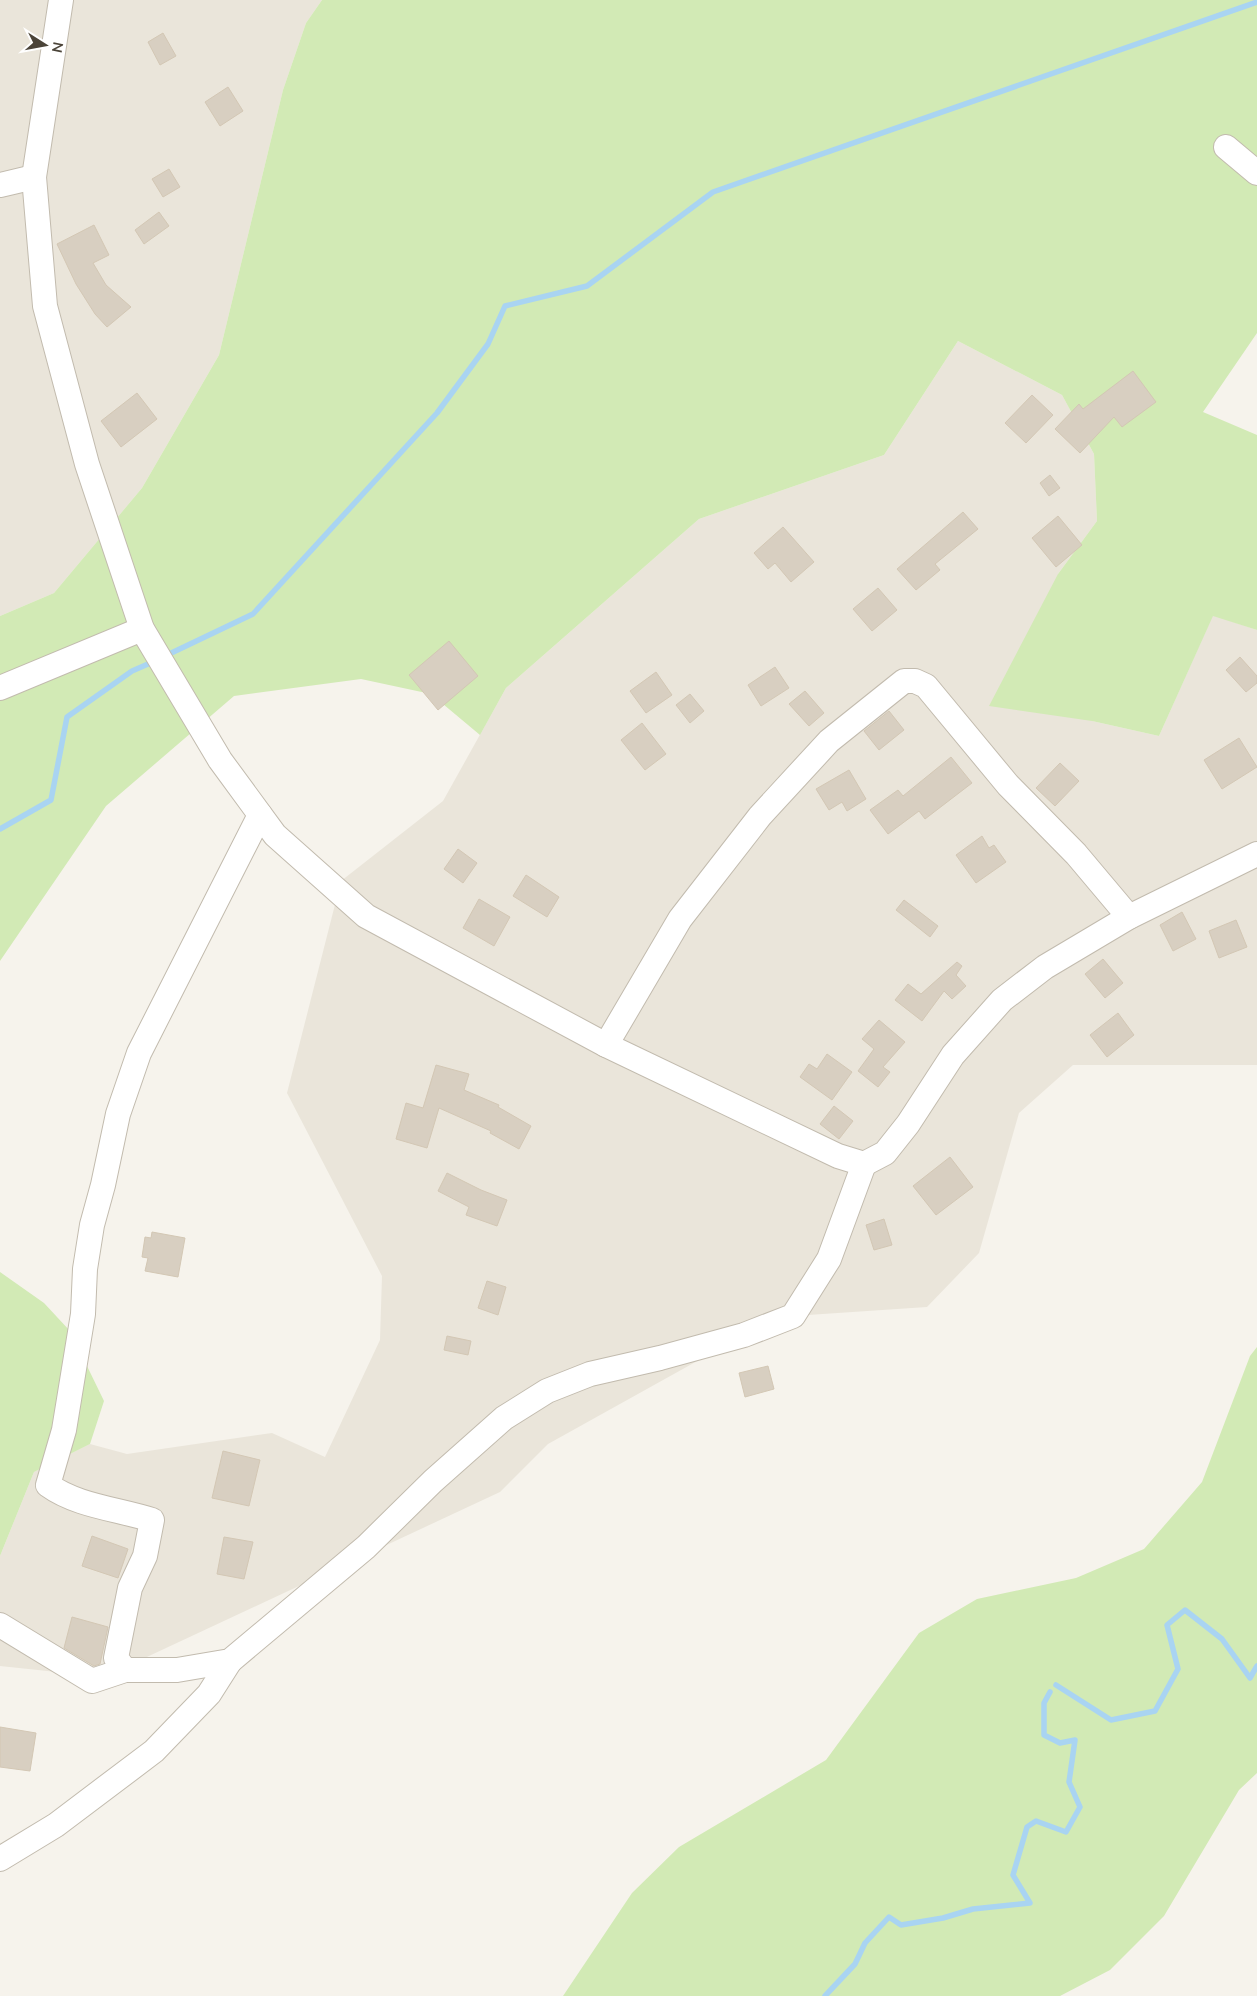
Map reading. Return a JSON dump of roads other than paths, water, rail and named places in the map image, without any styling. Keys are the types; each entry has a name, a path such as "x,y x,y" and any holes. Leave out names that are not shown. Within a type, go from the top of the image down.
{"street":[{"path":"61,0 34,177 45,306 87,464 142,629 220,760 274,835 366,916 606,1045 838,1156 864,1164"},
{"path":"1226,147 1257,173"},
{"path":"0,185 34,177"},
{"path":"0,688 142,629"},
{"path":"606,1045 680,919 760,816 829,741 904,681 915,681 926,686 1008,785 1076,854 1129,917"},
{"path":"125,1670 116,1658 130,1588 145,1556 152,1520 96,1505 58,1492 48,1485 64,1430 84,1314 86,1269 92,1224 103,1185 118,1114 139,1053 260,814"},
{"path":"0,1859 56,1825 154,1751 209,1694 230,1661 366,1547 432,1481 504,1418 547,1391 590,1374 660,1358 744,1335 793,1316 829,1259 864,1164 885,1153 908,1124 952,1056 1002,1000 1045,967 1129,917 1257,854"},
{"path":"0,1625 92,1681 125,1670 177,1670 230,1661"}],"waterway":[{"path":"165,656 253,614 437,413 488,344 505,306 587,286 713,192 1257,2"},
{"path":"0,829 51,800 67,717 132,671 155,661"},
{"path":"1056,1685 1111,1720 1155,1711 1178,1669 1167,1625 1185,1610 1222,1639 1250,1678 1257,1666"},
{"path":"825,1996 855,1964 865,1943 889,1917 901,1925 943,1918 973,1909 1030,1903 1013,1875 1027,1827 1036,1821 1066,1832 1080,1807 1069,1782 1075,1740 1060,1743 1044,1735 1044,1703 1050,1692"}]}
